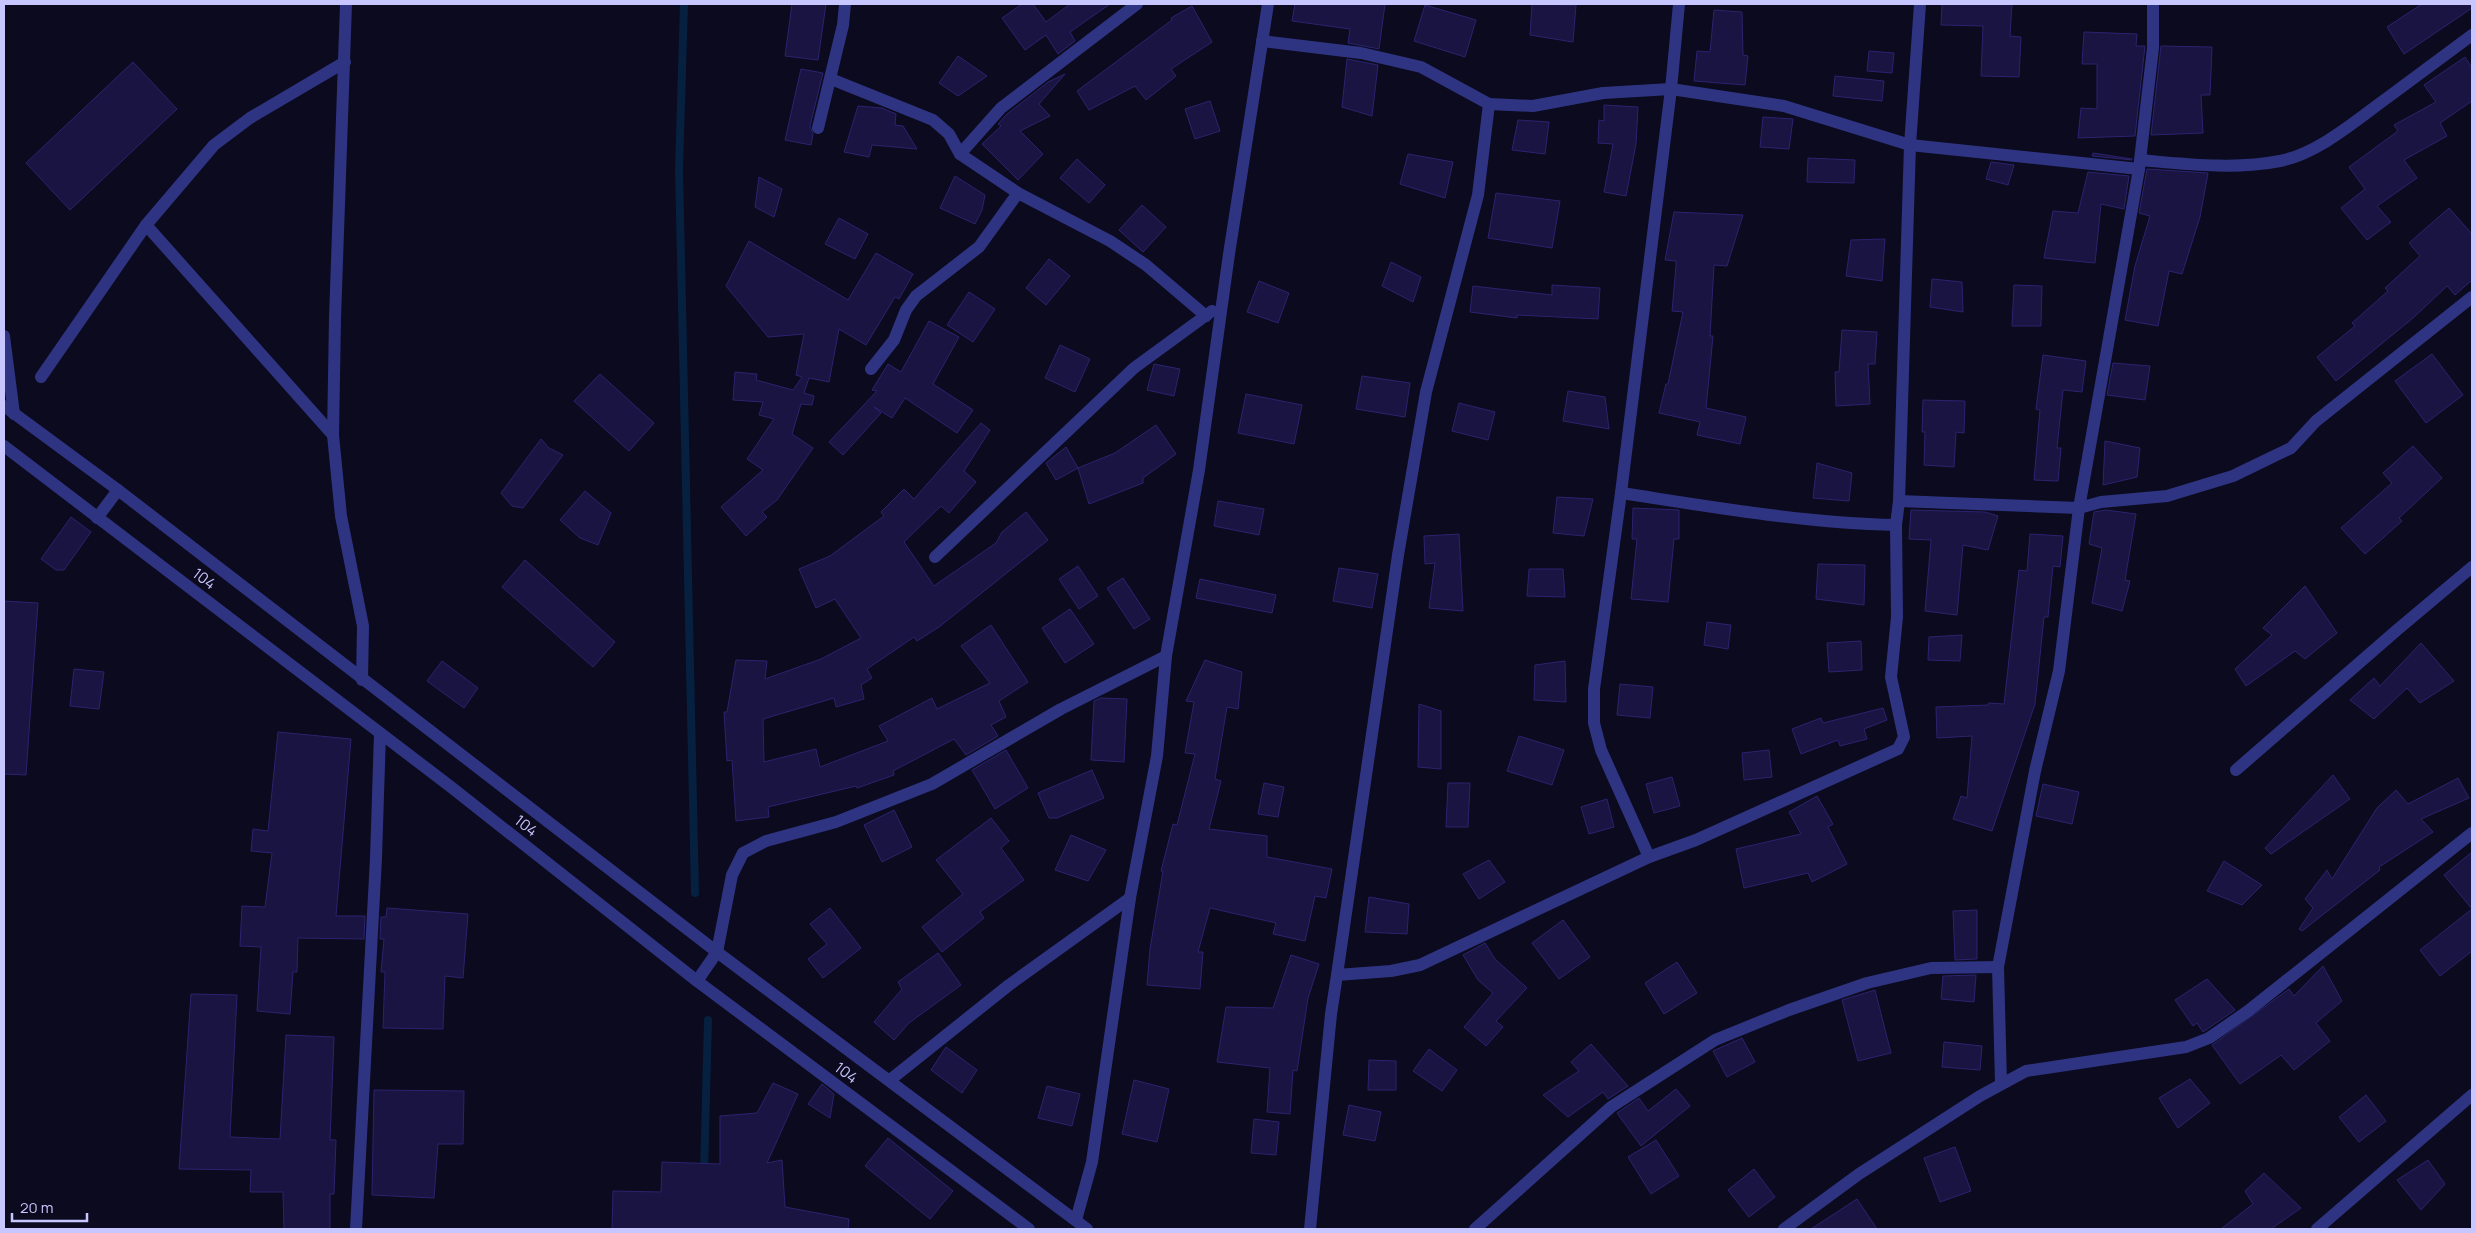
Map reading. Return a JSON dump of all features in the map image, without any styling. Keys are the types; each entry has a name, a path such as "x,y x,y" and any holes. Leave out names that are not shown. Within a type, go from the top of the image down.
{"street":[{"path":"346,4 334,318 333,435 341,516 363,626 362,680"},
{"path":"818,128 843,24 845,4"},
{"path":"960,154 1001,108 1136,4"},
{"path":"1076,1220 1092,1162 1130,898 1156,756 1166,656 1199,470 1222,304 1268,4"},
{"path":"1649,857 1601,750 1594,723 1594,689 1621,493 1671,90 1679,4"},
{"path":"1336,975 1391,971 1420,965 1649,857 1696,840 1898,749 1904,737 1891,677 1896,617 1896,525 1899,501 1910,145 1920,4"},
{"path":"2001,1083 1998,967 2035,771 2059,671 2078,508 2139,164 2153,48 2152,4"},
{"path":"1262,41 1362,53 1421,67 1489,104 1533,106 1603,93 1671,90 1784,106 1910,145 2139,164 2248,165 2281,160 2313,148 2362,117 2472,35"},
{"path":"41,377 146,225 214,145 250,118 345,62"},
{"path":"831,79 933,120 949,134 960,154 1018,193 1110,241 1146,265 1206,316"},
{"path":"1310,1229 1336,975 1397,565 1426,392 1478,195 1489,104"},
{"path":"871,368 894,340 906,310 916,296 979,247 1018,193"},
{"path":"146,225 333,435"},
{"path":"1899,501 2078,508 2101,502 2167,496 2233,476 2291,448 2316,421 2472,297"},
{"path":"935,557 1134,368 1222,304"},
{"path":"4,336 9,410 118,490 717,952 1087,1229"},
{"name":"104","path":"4,446 380,733 697,981 1029,1229"},
{"path":"97,518 118,490"},
{"path":"1621,493 1774,516 1847,524 1896,525"},
{"path":"2236,770 2396,630 2472,567"},
{"path":"697,981 717,952 732,875 743,853 766,841 836,822 932,784 1061,709 1166,656"},
{"path":"356,1229 376,858 380,733"},
{"path":"1784,1229 1860,1174 2001,1083 2026,1071 2186,1047 2209,1038 2248,1011 2472,833"},
{"path":"890,1080 1009,984 1130,898"},
{"path":"1475,1229 1611,1108 1715,1040 1789,1010 1867,982 1931,968 1998,967"},
{"path":"2317,1229 2472,1095"}],"building":[{"path":"792,4 826,4 818,60 785,56"},
{"path":"1022,4 1033,4 1046,22 1070,4 1110,4 1070,32 1075,41 1058,54 1046,35 1025,50 1002,18"},
{"path":"1295,4 1385,4 1379,49 1348,43 1350,29 1292,21"},
{"path":"1532,4 1576,5 1573,42 1530,35"},
{"path":"1942,4 2012,4 2010,36 2021,37 2019,77 1981,76 1983,26 1941,25"},
{"path":"2422,4 2472,4 2472,8 2404,54 2387,27"},
{"path":"1425,5 1476,20 1465,57 1414,41"},
{"path":"1192,6 1212,42 1171,69 1176,76 1146,100 1135,86 1089,110 1077,91 1172,20 1171,18"},
{"path":"1714,10 1742,12 1743,55 1748,56 1745,85 1694,81 1697,51 1710,52"},
{"path":"2084,32 2137,34 2136,46 2145,46 2135,136 2078,138 2081,108 2097,109 2097,64 2082,64"},
{"path":"2161,46 2212,47 2210,95 2201,95 2203,133 2151,135"},
{"path":"1869,51 1894,53 1892,73 1867,71"},
{"path":"958,56 987,76 958,96 939,83"},
{"path":"2465,57 2472,68 2472,101 2440,123 2447,136 2404,160 2417,178 2377,206 2391,222 2367,240 2341,208 2365,189 2349,167 2398,131 2394,125 2436,102 2424,85"},
{"path":"1347,59 1378,65 1372,116 1342,107"},
{"path":"133,62 177,109 70,210 26,163"},
{"path":"801,69 823,73 810,126 813,134 811,145 785,140"},
{"path":"1065,74 1039,104 1050,116 1020,131 1043,154 1018,180 982,144 1001,126 998,124 1007,114 1048,82"},
{"path":"1835,76 1884,81 1882,101 1833,96"},
{"path":"1210,101 1220,131 1195,139 1185,109"},
{"path":"1604,105 1638,107 1636,144 1626,196 1604,192 1613,144 1598,143 1599,120 1604,121"},
{"path":"858,106 882,108 896,114 895,125 903,126 917,149 872,145 869,157 844,152"},
{"path":"1763,117 1793,119 1789,149 1760,147"},
{"path":"1518,120 1549,122 1545,154 1512,150"},
{"path":"2093,153 2132,159 2132,160 2092,156"},
{"path":"1408,154 1453,162 1445,198 1400,184"},
{"path":"1808,158 1855,160 1854,183 1807,182"},
{"path":"1077,159 1105,185 1089,203 1060,178"},
{"path":"1991,162 2014,165 2008,185 1986,179"},
{"path":"2147,169 2208,173 2200,217 2182,274 2169,271 2158,326 2125,320 2135,266 2150,216 2139,213"},
{"path":"2088,172 2129,176 2124,209 2101,204 2095,263 2044,258 2053,211 2078,213"},
{"path":"955,176 985,195 982,210 975,224 940,208"},
{"path":"759,177 782,189 774,217 755,207"},
{"path":"1496,193 1560,201 1552,248 1488,238"},
{"path":"1142,205 1166,227 1143,252 1119,230"},
{"path":"2449,208 2472,234 2472,280 2455,295 2447,286 2413,318 2336,381 2317,357 2355,326 2352,323 2388,291 2385,288 2420,256 2409,243"},
{"path":"1674,212 1743,215 1727,266 1714,265 1710,336 1713,336 1706,408 1746,417 1740,444 1697,435 1700,422 1659,413 1666,384 1668,384 1683,312 1672,311 1676,261 1665,260"},
{"path":"839,218 868,234 855,259 825,244"},
{"path":"1885,239 1882,281 1846,276 1851,240"},
{"path":"749,241 848,300 876,253 913,274 899,299 895,297 866,345 839,329 829,382 809,378 804,393 814,396 812,405 801,404 792,434 813,448 777,500 762,512 767,517 746,536 721,507 763,470 747,459 774,419 759,415 763,402 733,400 735,372 757,374 756,380 793,390 802,377 796,375 804,334 768,337 726,286"},
{"path":"1049,259 1070,276 1046,305 1026,288"},
{"path":"1391,262 1421,277 1413,302 1382,286"},
{"path":"1932,279 1962,282 1963,312 1930,307"},
{"path":"1259,281 1289,293 1278,323 1247,312"},
{"path":"1552,285 1600,288 1598,319 1517,315 1517,318 1470,312 1473,286 1552,295"},
{"path":"2014,285 2042,286 2041,326 2012,326"},
{"path":"969,292 995,309 973,342 947,325"},
{"path":"929,321 959,337 933,384 973,410 957,433 905,398 892,418 874,407 881,413 843,455 829,442 877,391 872,390 888,364 901,372"},
{"path":"1842,330 1877,332 1875,364 1868,364 1870,404 1836,406 1835,372 1839,372"},
{"path":"1060,345 1090,359 1075,392 1045,378"},
{"path":"2432,354 2463,395 2426,423 2395,381"},
{"path":"2043,355 2086,361 2082,392 2063,390 2057,448 2061,448 2058,481 2034,480 2040,410 2036,409"},
{"path":"2113,363 2150,366 2145,400 2107,395"},
{"path":"1154,364 1180,369 1174,396 1147,390"},
{"path":"600,374 654,423 629,451 574,401"},
{"path":"1362,376 1410,383 1405,417 1356,409"},
{"path":"1568,391 1605,397 1609,429 1563,421"},
{"path":"1246,394 1302,405 1294,444 1238,433"},
{"path":"1923,400 1965,401 1964,433 1956,432 1954,467 1924,465 1925,432 1922,432"},
{"path":"1459,403 1495,412 1488,440 1452,431"},
{"path":"981,423 990,430 964,471 976,482 949,513 941,506 904,542 934,586 996,543 1002,532 1026,512 1048,540 939,627 917,641 914,637 867,669 872,678 861,685 864,699 836,707 834,698 763,719 764,762 816,749 820,767 888,741 879,726 932,698 937,709 990,683 961,646 991,625 1028,682 999,701 1006,717 991,725 998,736 966,755 954,739 893,771 894,775 857,788 856,786 768,807 769,817 736,821 732,760 727,761 724,712 727,712 736,660 767,661 765,679 821,659 861,638 835,599 816,608 799,569 830,556 884,516 881,512 904,489 914,499"},
{"path":"1156,425 1176,454 1143,478 1143,483 1089,504 1078,468 1115,453"},
{"path":"541,439 549,448 563,455 523,508 512,506 501,493"},
{"path":"2105,441 2140,448 2137,477 2103,485"},
{"path":"2413,446 2442,478 2399,518 2402,521 2365,554 2341,528 2392,483 2383,473"},
{"path":"1066,447 1078,468 1056,480 1046,463"},
{"path":"1817,463 1852,473 1849,501 1813,498"},
{"path":"585,491 611,513 598,545 580,538 560,520"},
{"path":"1557,497 1593,499 1584,536 1553,533"},
{"path":"1218,501 1264,509 1259,535 1214,526"},
{"path":"1633,508 1679,510 1679,539 1674,539 1668,602 1631,599 1637,539 1632,539"},
{"path":"1911,510 1985,512 1998,516 1988,550 1963,545 1957,615 1925,611 1931,540 1909,539"},
{"path":"2106,510 2136,514 2125,580 2130,581 2122,611 2092,603 2102,548 2089,544 2094,512"},
{"path":"71,517 91,532 64,570 56,570 41,559"},
{"path":"1459,534 1463,611 1429,608 1435,563 1425,564 1424,536"},
{"path":"2030,534 2063,536 2060,567 2053,566 2048,617 2044,617 2035,704 1992,831 1953,819 1961,796 1967,798 1972,736 1937,738 1936,707 1988,705 1989,703 2004,704 2019,570 2027,571"},
{"path":"525,560 615,642 593,667 502,587"},
{"path":"1818,564 1865,565 1864,605 1816,599"},
{"path":"1078,566 1098,596 1079,609 1059,579"},
{"path":"1339,568 1378,574 1372,608 1333,601"},
{"path":"1529,569 1563,569 1565,597 1527,596"},
{"path":"1123,578 1150,619 1134,629 1107,588"},
{"path":"1200,579 1276,595 1272,613 1196,598"},
{"path":"2305,586 2337,633 2305,659 2295,651 2246,686 2235,669 2272,635 2263,628"},
{"path":"4,601 38,603 26,775 4,774"},
{"path":"1070,609 1094,644 1065,663 1042,628"},
{"path":"1707,622 1731,625 1728,649 1704,645"},
{"path":"1962,635 1960,661 1928,660 1929,637"},
{"path":"1861,641 1862,670 1829,672 1827,643"},
{"path":"2421,643 2454,681 2420,703 2407,688 2374,719 2350,700 2374,678 2380,686"},
{"path":"1205,660 1242,672 1238,709 1227,707 1215,779 1221,781 1209,829 1267,836 1267,857 1332,869 1326,898 1315,896 1305,941 1273,934 1276,923 1210,908 1198,952 1203,952 1200,989 1147,985 1150,949 1163,871 1161,871 1173,824 1177,825 1195,754 1185,753 1194,702 1186,701"},
{"path":"442,661 478,688 464,708 427,681"},
{"path":"1565,661 1566,702 1534,700 1535,665"},
{"path":"74,669 104,672 99,709 70,706"},
{"path":"1620,684 1653,687 1650,718 1617,715"},
{"path":"1101,698 1127,699 1124,762 1091,760 1094,701"},
{"path":"1419,704 1441,711 1441,769 1418,767"},
{"path":"1883,708 1887,720 1864,729 1867,739 1840,746 1838,740 1801,754 1792,729 1821,718 1823,723"},
{"path":"278,732 351,739 336,916 365,916 364,939 298,938 297,972 293,972 290,1014 257,1011 261,947 240,946 242,906 265,907 272,853 251,851 253,829 268,831"},
{"path":"1519,736 1564,750 1552,785 1507,771"},
{"path":"1006,750 1028,788 995,809 972,770"},
{"path":"1769,750 1772,777 1744,780 1742,753"},
{"path":"1092,770 1104,798 1057,818 1049,818 1038,793"},
{"path":"2333,775 2350,799 2271,854 2265,848"},
{"path":"1672,777 1680,806 1654,813 1646,784"},
{"path":"2458,778 2469,798 2421,819 2433,832 2379,867 2380,870 2302,931 2299,929 2313,908 2305,899 2327,870 2332,879 2377,808 2396,790 2408,804"},
{"path":"1264,783 1284,787 1278,817 1258,814"},
{"path":"1448,783 1470,783 1468,827 1446,827"},
{"path":"2043,784 2079,792 2072,824 2036,816"},
{"path":"1817,796 1833,824 1828,827 1847,864 1812,882 1808,873 1744,888 1736,849 1801,834 1789,812"},
{"path":"1607,799 1614,827 1589,834 1581,807"},
{"path":"894,810 912,847 882,862 864,825"},
{"path":"991,818 1009,841 1001,848 1024,880 980,912 984,918 942,952 922,927 963,894 936,860"},
{"path":"1071,835 1106,850 1088,881 1055,870"},
{"path":"2472,852 2472,909 2444,875"},
{"path":"1489,860 1505,882 1479,899 1463,874"},
{"path":"2224,861 2262,885 2242,905 2207,891"},
{"path":"1369,897 1409,904 1407,934 1365,932"},
{"path":"387,908 468,914 463,978 445,976 443,1029 383,1028 385,972 381,972 384,939 380,939 381,917 386,917"},
{"path":"830,908 861,948 823,978 808,959 827,944 810,924"},
{"path":"2472,909 2472,951 2440,976 2420,950"},
{"path":"1977,910 1977,959 1955,960 1953,911"},
{"path":"1563,920 1590,957 1559,979 1532,943"},
{"path":"1485,943 1495,959 1527,988 1496,1021 1503,1027 1486,1046 1464,1027 1493,993 1478,980 1463,955"},
{"path":"938,953 961,985 909,1023 894,1040 874,1022 902,989 898,982"},
{"path":"1291,955 1319,964 1308,998 1297,1071 1293,1070 1290,1114 1267,1112 1270,1068 1217,1062 1226,1007 1273,1008"},
{"path":"1677,962 1697,993 1664,1014 1645,983"},
{"path":"2323,966 2342,1001 2316,1023 2330,1041 2294,1070 2281,1055 2240,1084 2212,1045 2289,989 2294,996"},
{"path":"1976,975 1974,1002 1941,999 1943,976"},
{"path":"2207,979 2235,1010 2203,1032 2197,1023 2193,1026 2175,1000"},
{"path":"1875,990 1891,1053 1858,1061 1842,1000"},
{"path":"191,994 237,995 230,1137 280,1139 286,1035 334,1037 330,1140 336,1140 334,1194 330,1194 330,1229 284,1229 283,1192 250,1192 251,1170 179,1169"},
{"path":"1742,1038 1755,1062 1727,1077 1713,1051"},
{"path":"1944,1042 1982,1046 1980,1070 1942,1067"},
{"path":"1591,1044 1628,1086 1608,1099 1603,1092 1568,1117 1543,1095 1579,1071 1571,1062"},
{"path":"946,1047 977,1070 962,1093 931,1070"},
{"path":"1429,1049 1457,1070 1442,1091 1413,1071"},
{"path":"1369,1060 1396,1061 1396,1090 1368,1090"},
{"path":"2190,1079 2210,1103 2178,1128 2159,1098"},
{"path":"1134,1080 1169,1089 1157,1142 1122,1134"},
{"path":"773,1083 798,1094 767,1163 782,1160 785,1207 849,1219 848,1229 612,1229 613,1191 661,1192 662,1162 720,1164 720,1116 757,1113"},
{"path":"822,1084 834,1094 830,1118 808,1104"},
{"path":"1047,1086 1080,1094 1072,1126 1038,1118"},
{"path":"1676,1089 1690,1106 1641,1146 1617,1113 1639,1098 1648,1111"},
{"path":"374,1090 464,1091 463,1144 438,1144 434,1198 372,1195"},
{"path":"2366,1095 2386,1121 2359,1142 2339,1117"},
{"path":"1349,1105 1381,1112 1375,1141 1343,1135"},
{"path":"1254,1119 1279,1122 1276,1155 1251,1153"},
{"path":"888,1138 953,1191 930,1219 865,1166"},
{"path":"1656,1140 1679,1176 1651,1194 1628,1157"},
{"path":"1955,1147 1971,1191 1940,1202 1924,1158"},
{"path":"2428,1160 2445,1184 2421,1210 2397,1180"},
{"path":"1754,1169 1775,1197 1749,1217 1728,1190"},
{"path":"2264,1173 2301,1208 2271,1229 2221,1229 2253,1204 2245,1191"},
{"path":"1857,1199 1877,1229 1811,1229"}],"waterway":[{"path":"684,4 679,169 695,893"},
{"path":"704,1173 708,1020"}]}
